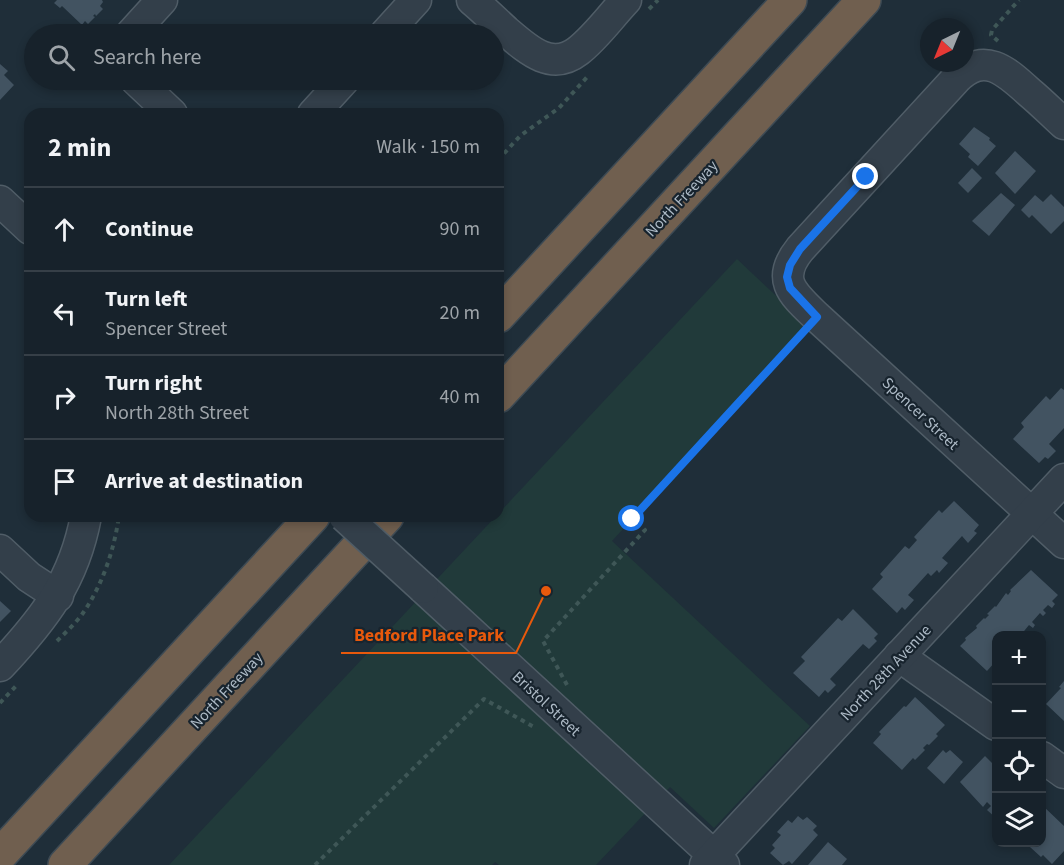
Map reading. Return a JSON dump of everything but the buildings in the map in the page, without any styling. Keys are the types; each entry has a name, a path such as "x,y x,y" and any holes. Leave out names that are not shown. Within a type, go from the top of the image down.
{"highway":[{"path":"504,310 790,0"},
{"name":"North Freeway","path":"504,390 864,0"},
{"path":"0,855 307,522"},
{"name":"North Freeway","path":"65,865 381,522"}],"street":[{"path":"140,24 162,0"},
{"path":"394,24 416,0"},
{"path":"472,0 499,24"},
{"path":"504,28 531,52 548,59 561,59 583,46 626,0"},
{"path":"988,65 1005,71 1064,124"},
{"name":"Spencer Street","path":"988,65 974,66 956,79 800,249 790,265 787,277 793,293 817,317 1064,543"},
{"path":"147,90 166,108"},
{"path":"318,108 335,90"},
{"path":"0,201 24,223"},
{"name":"North 28th Avenue","path":"714,862 899,656 1064,479"},
{"path":"0,666 37,626 58,596 72,566 84,522"},
{"name":"Bristol Street","path":"351,522 714,862"},
{"path":"0,550 29,577 58,596"},
{"path":"899,656 992,722"},
{"path":"1046,760 1064,773"}],"path":[{"path":"988,65 1000,43 991,35 992,30 1019,0"},
{"path":"565,692 568,688 543,641 645,530 632,519 817,317"},
{"path":"315,865 484,699 534,727 538,722"}],"green space":[{"path":"737,259 809,327 612,541 810,726 714,828 670,787 596,865 499,865 495,862 492,865 169,865 490,522 504,522 504,508"}],"place":[{"name":"Bedford Place Park","path":"546,591"}],"route":[{"path":"632,519 817,317 790,288 787,277 790,265 800,249 866,177"}]}
